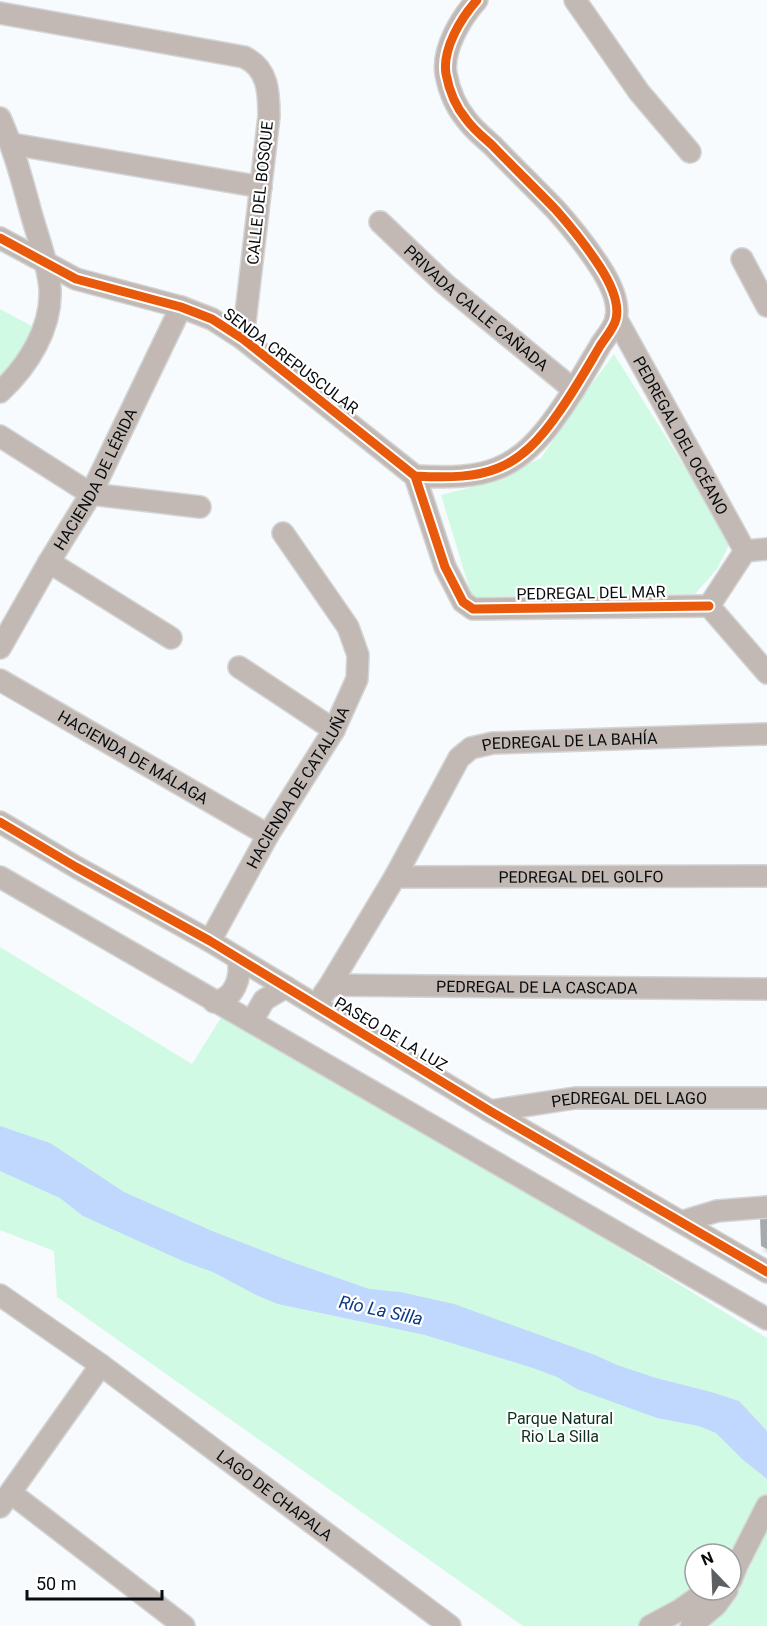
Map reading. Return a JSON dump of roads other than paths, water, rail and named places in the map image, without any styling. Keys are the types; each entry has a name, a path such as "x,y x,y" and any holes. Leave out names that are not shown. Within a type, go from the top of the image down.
{"street":[{"name":"PEDREGAL DEL OCÉANO","path":"477,0 463,16 451,42 446,71 453,98 466,120 580,238 609,280 616,302 616,318 745,551"},
{"path":"575,0 651,108 690,152"},
{"name":"CALLE DEL BOSQUE","path":"0,14 244,57 259,66 265,78 269,98 269,116 243,339"},
{"path":"0,118 12,144 46,265 50,288 50,308 44,329 31,355 0,392"},
{"path":"12,144 261,187"},
{"name":"PRIVADA CALLE CAÑADA","path":"380,222 446,284 574,390"},
{"name":"SENDA CREPUSCULAR","path":"0,238 46,265 76,279 181,307 212,319 243,339 415,476"},
{"path":"742,259 767,306"},
{"name":"HACIENDA DE LÉRIDA","path":"2,639 91,494 181,307"},
{"path":"415,476 445,478 477,475 506,466 529,449 547,429 574,390 616,318"},
{"path":"0,435 91,494 200,507"},
{"name":"PEDREGAL DEL MAR","path":"415,476 445,567 463,602 473,609 709,606"},
{"name":"HACIENDA DE CATALUÑA","path":"210,941 268,835 334,730 357,679 358,655 348,627 283,533"},
{"path":"767,549 745,551 709,606 767,673"},
{"path":"49,562 171,638"},
{"path":"239,667 334,730"},
{"name":"HACIENDA DE MÁLAGA","path":"0,681 268,835"},
{"name":"PEDREGAL DE LA BAHÍA","path":"330,985 395,877 459,758 464,753 478,745 493,743 767,734"},
{"name":"PASEO DE LA LUZ","path":"0,822 210,941 490,1111 767,1272"},
{"name":"PEDREGAL DEL GOLFO","path":"395,877 767,876"},
{"path":"0,877 767,1319"},
{"path":"214,1002 222,1001 234,988 240,976 238,958"},
{"path":"316,1006 330,985"},
{"name":"PEDREGAL DE LA CASCADA","path":"330,985 767,989"},
{"path":"252,1021 264,1000 286,987"},
{"name":"PEDREGAL DEL LAGO","path":"490,1111 575,1098 767,1098"},
{"path":"681,1222 717,1211 767,1207"},
{"name":"LAGO DE CHAPALA","path":"0,1295 101,1365 450,1626"},
{"path":"101,1365 5,1500 184,1626"},
{"path":"650,1626 691,1602"},
{"path":"691,1626 718,1602"}],"water":[{"name":"Río La Silla","path":"0,1126 50,1143 124,1192 212,1231 292,1262 369,1289 400,1292 454,1304 617,1365 739,1401 767,1431 767,1479 742,1459 716,1433 699,1426 657,1418 577,1389 557,1377 533,1368 425,1335 278,1304 213,1272 185,1262 83,1216 60,1198 0,1171"}],"park label":[{"name":"Parque Natural Rio La Silla","path":"560,1427"}]}
